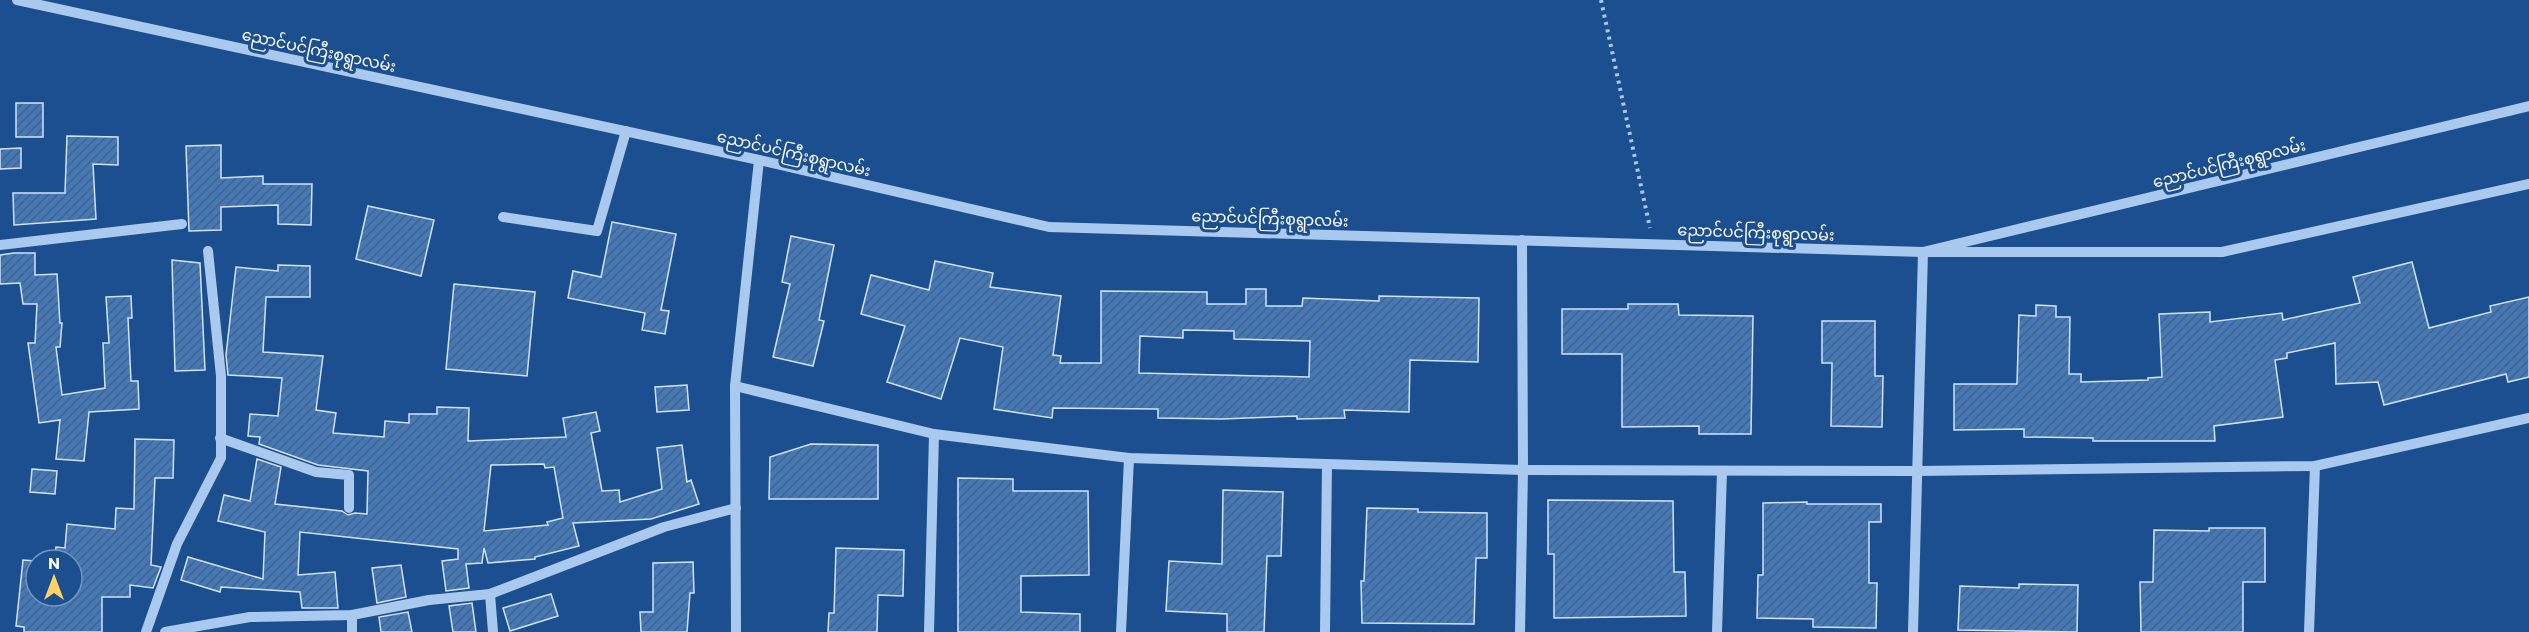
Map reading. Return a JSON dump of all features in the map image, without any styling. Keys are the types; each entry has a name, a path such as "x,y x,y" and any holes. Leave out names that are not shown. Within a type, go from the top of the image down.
{"street":[{"name":"ညောင်ပင်ကြီးစုရွာလမ်း","path":"17,0 759,160 1049,227 1923,252 2529,106"},
{"path":"503,217 597,231 626,131"},
{"path":"735,632 735,386 759,160"},
{"path":"1913,632 1923,252 2222,252 2529,184"},
{"path":"0,245 182,224"},
{"path":"1520,632 1523,470 1522,240"},
{"path":"146,632 177,544 221,458 221,376 208,251"},
{"path":"735,386 934,434 1130,458 1523,470 1917,471 2315,466 2529,418"},
{"path":"929,632 934,434"},
{"path":"220,438 316,472 349,475 349,508"},
{"path":"1121,632 1130,458"},
{"path":"1325,632 1327,464"},
{"path":"2309,632 2315,466"},
{"path":"1717,632 1722,471"},
{"path":"165,632 249,617 352,615 429,600 490,594 664,527 736,508"},
{"path":"490,594 492,632"},
{"path":"352,615 352,632"}],"path":[{"path":"1601,0 1654,244"}],"building":[{"path":"16,103 43,103 43,137 16,137"},
{"path":"67,136 118,137 118,165 93,164 96,219 14,225 13,193 65,193"},
{"path":"221,145 221,178 263,176 263,184 312,184 311,225 278,224 278,205 221,207 221,230 189,231 186,146"},
{"path":"21,148 21,168 0,169 0,149"},
{"path":"368,206 434,220 421,276 356,259"},
{"path":"612,222 676,234 661,310 669,311 665,334 642,330 645,313 568,298 573,271 601,277"},
{"path":"791,236 834,245 819,320 824,321 813,366 773,357 790,284 782,282"},
{"path":"35,253 35,275 57,274 60,323 62,323 60,347 56,347 62,395 105,388 103,343 109,343 106,297 131,296 132,318 128,318 131,381 138,381 139,409 89,412 84,461 56,459 60,420 39,423 28,343 35,343 37,304 23,304 20,283 0,284 0,255"},
{"path":"172,260 200,263 205,370 175,371"},
{"path":"935,261 993,273 990,287 1061,296 1053,355 1061,356 1060,363 1101,363 1101,291 1207,292 1207,304 1246,304 1246,289 1266,289 1266,306 1302,306 1303,298 1379,301 1379,296 1479,298 1478,362 1410,360 1409,412 1344,410 1345,418 1297,419 1297,416 1222,419 1158,418 1158,409 1053,408 1052,418 994,409 1003,347 960,338 941,399 887,382 905,326 861,314 871,275 929,290","holes":["1183,330 1234,331 1234,339 1310,341 1309,377 1139,373 1140,336 1183,338"]},
{"path":"2412,262 2429,328 2491,312 2490,306 2529,297 2529,377 2508,382 2506,374 2384,405 2378,382 2336,384 2335,343 2287,353 2287,358 2275,360 2283,417 2214,426 2215,441 2093,441 2093,438 2024,437 2024,429 1954,430 1954,384 2017,384 2019,315 2036,316 2036,305 2056,306 2056,317 2070,317 2069,374 2081,374 2081,382 2148,380 2148,378 2162,377 2159,314 2210,312 2210,322 2282,313 2283,320 2360,303 2353,277"},
{"path":"278,265 310,266 310,297 266,297 263,352 323,356 316,410 336,413 333,433 384,437 385,421 409,423 409,414 437,414 437,407 469,408 468,441 566,437 563,418 596,412 600,431 591,433 602,491 619,490 620,502 662,489 657,448 682,445 687,482 691,480 699,504 651,519 573,523 579,546 535,557 535,559 488,563 484,548 482,563 466,564 469,588 446,591 442,561 458,559 458,549 300,532 298,575 335,572 338,608 302,608 300,592 221,587 220,592 181,580 188,557 263,579 265,532 218,521 224,495 250,501 257,459 281,467 275,504 342,511 348,515 367,514 368,471 318,465 259,444 260,437 248,436 250,414 278,416 282,378 228,375 226,355 236,267 278,271","holes":["544,464 545,468 554,467 563,518 547,522 548,525 484,531 491,465"]},
{"path":"454,284 535,292 527,376 446,369"},
{"path":"1628,304 1678,304 1679,315 1753,316 1751,434 1699,434 1699,426 1622,427 1622,354 1562,354 1562,309 1628,309"},
{"path":"1822,321 1875,321 1875,376 1883,376 1882,427 1831,426 1832,363 1822,363"},
{"path":"687,385 689,410 657,412 655,387"},
{"path":"135,439 174,440 173,478 155,478 151,565 161,567 153,588 130,585 130,597 102,597 102,632 24,632 24,627 16,626 23,560 24,608 84,608 84,548 65,548 67,524 115,529 116,508 134,509"},
{"path":"811,444 878,445 878,499 769,499 770,457"},
{"path":"32,469 57,471 55,494 30,492"},
{"path":"958,478 1013,479 1013,491 1088,491 1089,575 1021,576 1021,612 1080,614 1080,632 958,632"},
{"path":"1223,490 1283,492 1281,556 1267,556 1264,632 1227,632 1227,614 1166,611 1169,561 1222,564"},
{"path":"1548,500 1673,501 1674,572 1685,572 1686,616 1554,618 1554,554 1548,554"},
{"path":"1807,502 1807,504 1881,504 1881,522 1869,522 1869,583 1877,583 1876,628 1813,627 1813,619 1757,618 1758,575 1763,575 1763,503"},
{"path":"1367,508 1418,509 1418,512 1487,513 1487,558 1476,558 1474,624 1362,623 1361,581 1364,581"},
{"path":"2209,528 2265,528 2265,582 2243,582 2243,632 2141,632 2140,582 2153,582 2154,530 2209,531"},
{"path":"836,548 904,550 903,596 878,595 877,632 828,632 829,613 834,613"},
{"path":"693,562 694,593 690,593 687,632 641,632 640,612 653,612 653,563"},
{"path":"401,565 406,597 377,603 372,568"},
{"path":"2019,584 2078,585 2077,632 1958,630 1960,586 2019,588"},
{"path":"551,594 558,616 510,631 503,608"},
{"path":"472,603 476,632 453,632 449,606"},
{"path":"408,612 412,632 381,632 379,617"}]}
